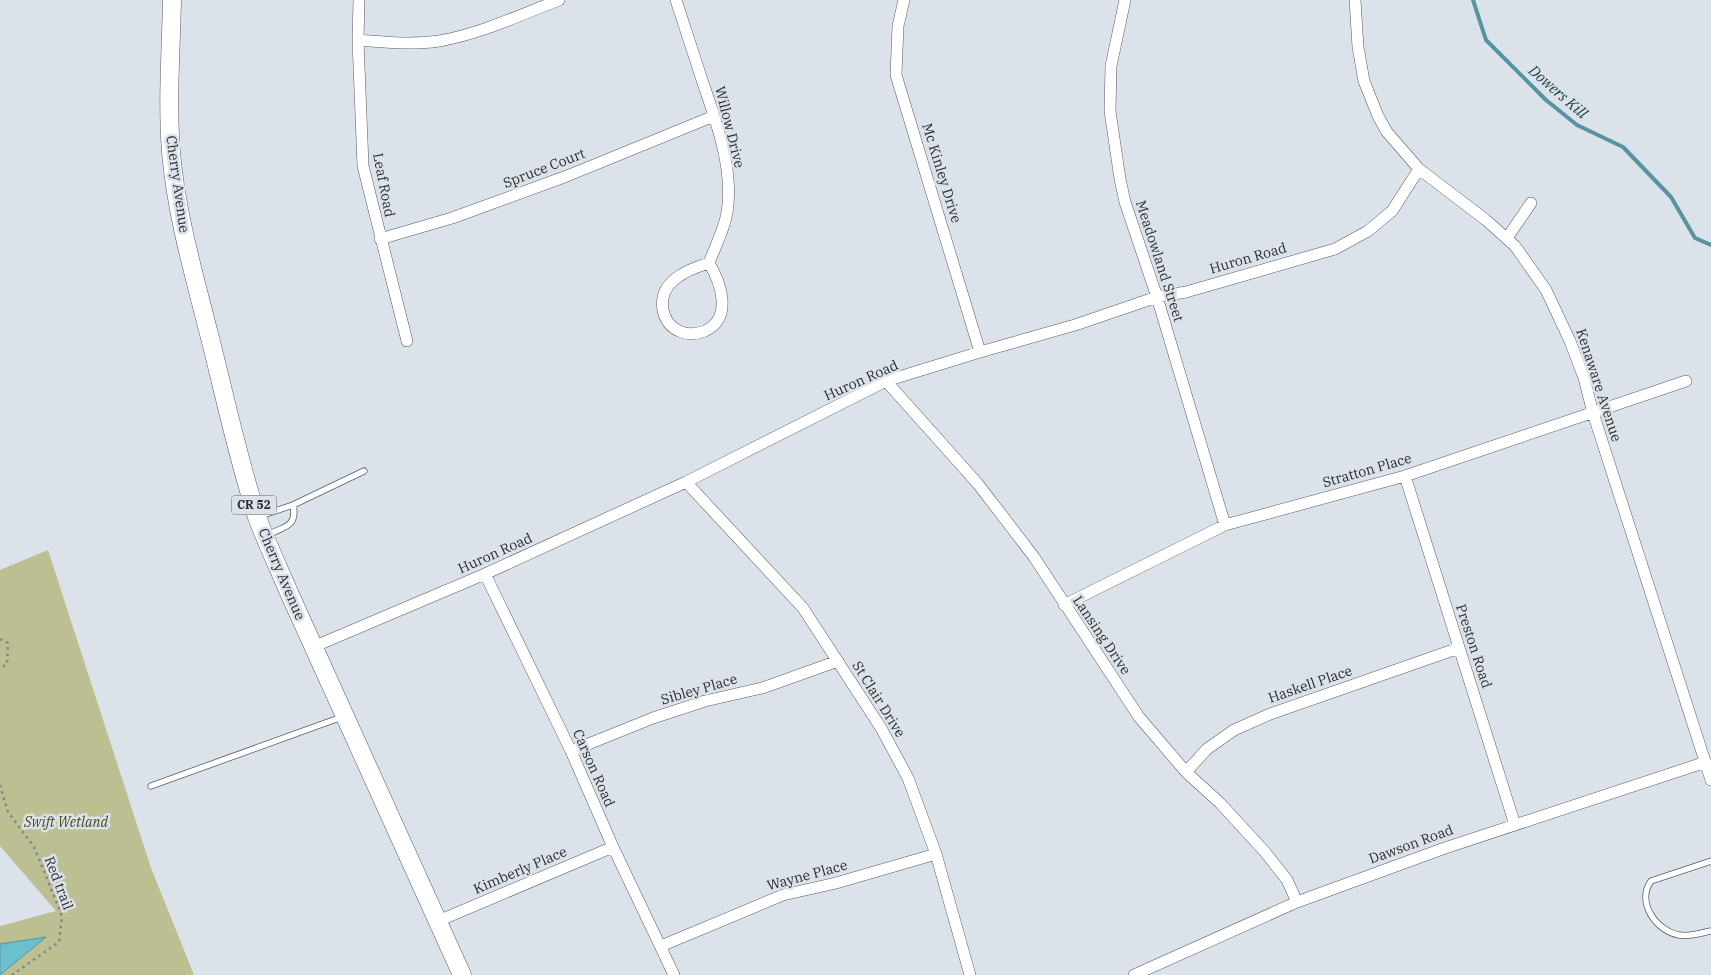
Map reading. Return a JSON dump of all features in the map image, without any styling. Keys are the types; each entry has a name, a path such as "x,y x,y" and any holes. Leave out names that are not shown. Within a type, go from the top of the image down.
{"main road":[{"name":"Cherry Avenue","path":"172,0 171,132 177,198 188,251 238,450 258,517 313,648 462,975"}],"street":[{"name":"Leaf Road","path":"359,0 358,40 362,166 407,341"},
{"path":"358,40 397,42 437,41 474,32 559,0"},
{"name":"Willow Drive","path":"676,0 714,116 724,156 729,195 727,214 709,263"},
{"name":"Mc Kinley Drive","path":"904,0 898,26 896,75 980,352"},
{"name":"Meadowland Street","path":"1125,0 1111,66 1110,111 1124,202 1157,298 1225,525"},
{"name":"Kenaware Avenue","path":"1355,0 1358,47 1364,81 1378,116 1387,132 1420,169 1515,246 1546,290 1570,340 1584,378 1593,413 1711,780"},
{"name":"Spruce Court","path":"380,239 452,218 567,176 714,116"},
{"name":"Huron Road","path":"313,648 485,574 686,482 886,381 1075,325 1157,298 1186,292 1335,249 1368,231 1392,211 1420,169"},
{"path":"1507,238 1531,203"},
{"path":"709,263 716,274 723,303 722,312 718,320 710,328 701,333 692,334 679,331 670,325 664,316 662,303 664,292 674,279 692,268 709,263"},
{"name":"Lansing Drive","path":"886,381 978,484 1034,557 1139,717 1186,772 1220,803 1265,852 1287,880 1297,902"},
{"name":"Stratton Place","path":"1064,605 1225,525 1405,476 1686,381"},
{"name":"Preston Road","path":"1405,476 1515,824"},
{"name":"St Clair Drive","path":"686,482 803,608 881,728 908,778 936,854 970,975"},
{"name":"Carson Road","path":"485,574 571,751 613,847 674,975"},
{"name":"Haskell Place","path":"1186,772 1207,749 1234,730 1270,714 1458,648"},
{"name":"Sibley Place","path":"571,751 653,718 705,701 762,688 838,661"},
{"name":"Dawson Road","path":"1134,975 1297,902 1444,848 1706,762"},
{"name":"Kimberly Place","path":"438,921 613,847"},
{"name":"Wayne Place","path":"661,946 783,895 836,883 936,854"}],"lane":[{"path":"258,517 293,505 364,471"},
{"path":"265,535 293,522 293,505"},
{"path":"151,786 344,716"},
{"path":"1711,861 1651,881 1646,888 1645,896 1649,911 1658,924 1669,932 1680,936 1711,931"}],"path":[{"path":"0,639 8,643 7,664 0,668"},
{"name":"Red trail","path":"0,785 8,812 34,847 62,917 58,942 12,975"}],"green space":[{"name":"Swift Wetland","path":"48,550 151,868 194,975 0,975 0,926 56,911 0,846 0,570"}],"water":[{"path":"46,937 0,975 0,944"}],"waterway":[{"name":"Dowers Kill","path":"1473,0 1486,40 1546,100 1577,125 1623,147 1671,197 1695,238 1711,245"}]}
